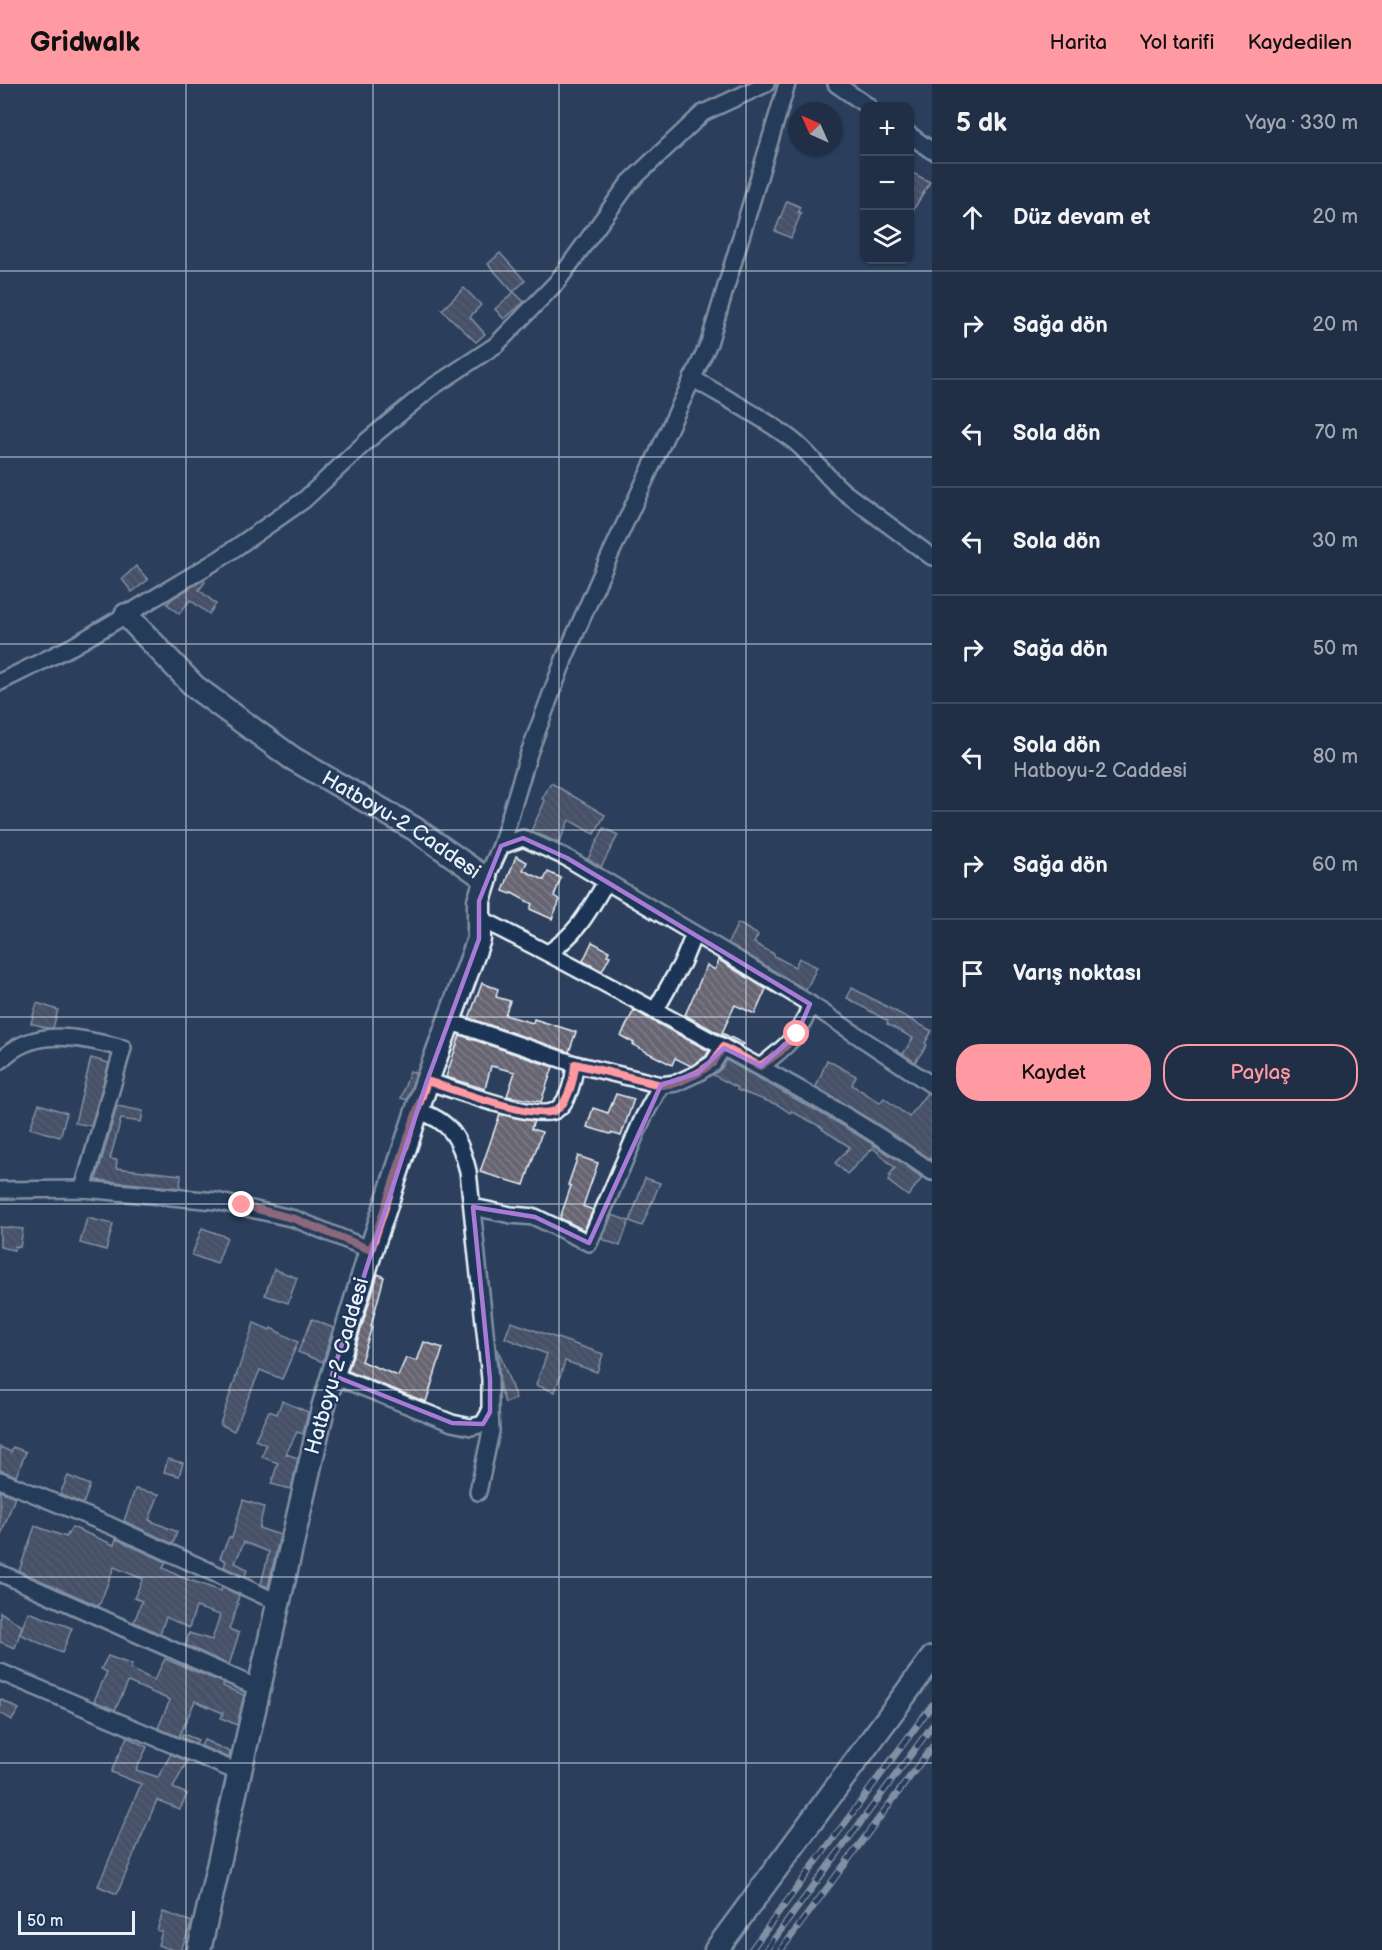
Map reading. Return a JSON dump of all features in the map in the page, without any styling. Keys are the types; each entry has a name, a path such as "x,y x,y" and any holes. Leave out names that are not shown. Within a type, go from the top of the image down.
{"main road":[{"name":"Hatboyu-2 Caddesi","path":"126,615 195,687 244,723 292,758 415,829 486,879 479,901 479,939 427,1081 322,1408 199,1950"},
{"path":"716,1950 932,1658"}],"street":[{"path":"0,682 73,646 126,615 221,558 304,500 368,440 431,388 496,345 557,282 629,183 703,113 766,84"},
{"path":"486,879 501,846 529,753 565,657 615,543 709,343 787,84"},
{"path":"836,84 862,102"},
{"path":"914,138 932,151"},
{"path":"692,378 784,434 806,453 838,488 932,557"},
{"path":"501,846 523,838 567,858 810,1004 932,1085"},
{"path":"548,952 565,942 577,928 606,882"},
{"path":"479,918 548,952 760,1066 848,1116 932,1172"},
{"path":"655,1011 683,961 694,934"},
{"path":"760,1066 780,1052 797,1034 807,1018 810,1004"},
{"path":"448,1021 575,1064 661,1085 676,1083 698,1073 713,1063 723,1047"},
{"path":"0,1061 17,1046 37,1039 63,1037 123,1048 83,1189"},
{"path":"427,1081 540,1114 556,1111 564,1101 574,1077 575,1064"},
{"path":"473,1207 534,1217 590,1243 643,1118 661,1085"},
{"path":"417,1112 427,1114 444,1124 461,1144 468,1171 490,1379 491,1431 478,1492"},
{"path":"0,1190 83,1189 194,1198 242,1205 295,1219 371,1250"},
{"path":"332,1375 452,1423 471,1427 483,1424 490,1412"},
{"path":"0,1480 109,1525 277,1602"},
{"path":"0,1573 258,1688"},
{"path":"0,1672 240,1773"}],"highlighted area":[{"path":"523,838 567,858 810,1004 797,1034 761,1066 724,1048 698,1073 661,1085 589,1243 535,1217 473,1207 490,1379 490,1412 483,1424 452,1423 332,1375 427,1081 479,939 479,901 501,846"}],"building":[{"path":"914,174 930,182 914,209"},
{"path":"787,201 800,207 798,212 801,213 791,238 775,231"},
{"path":"500,253 525,281 513,292 488,264"},
{"path":"464,288 481,305 470,317 485,334 476,342 442,310"},
{"path":"514,292 524,302 504,319 495,309"},
{"path":"136,566 148,580 132,592 122,579"},
{"path":"203,580 205,582 199,590 216,604 209,614 190,600 179,614 167,604 173,598"},
{"path":"551,783 605,815 594,834 569,820 559,843 531,831 545,801 542,799"},
{"path":"604,828 618,835 601,867 588,859"},
{"path":"516,856 527,862 523,870 544,880 548,872 561,878 554,896 560,900 552,919 530,909 532,904 512,893 503,891"},
{"path":"738,923 758,935 754,943 774,956 795,967 799,958 817,967 806,990 728,943"},
{"path":"592,942 609,951 607,955 610,956 602,971 583,961"},
{"path":"719,960 766,989 755,1014 735,1005 722,1033 744,1044 742,1046 685,1015 707,965 715,970"},
{"path":"482,983 498,989 496,997 510,1001 505,1015 533,1023 534,1019 576,1032 569,1052 469,1018"},
{"path":"852,988 932,1031 925,1043 927,1045 915,1062 903,1054 913,1038 847,998"},
{"path":"37,1003 58,1010 53,1028 31,1023"},
{"path":"634,1010 709,1051 706,1056 691,1066 675,1058 672,1065 633,1045 634,1043 621,1036"},
{"path":"460,1035 553,1067 541,1102 507,1096 515,1072 491,1066 485,1089 446,1077"},
{"path":"91,1058 109,1063 91,1126 75,1123"},
{"path":"726,1060 840,1124 898,1160 922,1178 908,1196 888,1181 891,1176 889,1175 895,1168 873,1148 847,1174 835,1163 850,1147 823,1128 791,1111 790,1113 778,1105 737,1090 738,1088 713,1075 721,1069"},
{"path":"827,1060 856,1076 852,1085 880,1103 884,1098 909,1117 927,1093 932,1095 932,1157 930,1159 816,1087"},
{"path":"410,1071 416,1073 407,1100 401,1098"},
{"path":"616,1094 634,1099 621,1136 587,1127 593,1108 608,1113"},
{"path":"39,1104 67,1113 60,1137 30,1128"},
{"path":"117,1106 143,1111 141,1122 121,1119 110,1159 117,1160 116,1168 181,1175 180,1188 96,1180"},
{"path":"500,1114 534,1121 531,1129 542,1132 524,1185 480,1172"},
{"path":"578,1156 598,1163 583,1206 593,1210 584,1230 560,1218"},
{"path":"645,1178 660,1183 642,1226 630,1221"},
{"path":"612,1215 629,1221 620,1246 602,1239"},
{"path":"87,1218 113,1224 106,1250 80,1243"},
{"path":"0,1227 23,1229 20,1247 15,1246 14,1250 0,1247"},
{"path":"202,1228 227,1237 217,1264 192,1255"},
{"path":"274,1269 297,1278 288,1303 265,1295"},
{"path":"378,1274 384,1277 361,1361 398,1376 406,1358 417,1361 424,1342 443,1348 426,1402 348,1371"},
{"path":"312,1319 333,1328 323,1362 298,1352"},
{"path":"511,1322 603,1354 597,1372 565,1361 555,1392 536,1385 547,1354 505,1338"},
{"path":"254,1323 270,1330 271,1328 298,1342 282,1379 260,1370 234,1431 220,1424"},
{"path":"498,1349 516,1399 505,1403 500,1388"},
{"path":"282,1401 308,1412 303,1434 297,1432 286,1454 298,1458 291,1489 271,1484 278,1463 262,1457 266,1445 255,1440 269,1411 277,1414"},
{"path":"0,1447 11,1452 13,1447 26,1452 16,1476 0,1470"},
{"path":"168,1459 183,1463 179,1476 164,1472"},
{"path":"68,1476 90,1485 83,1504 60,1494"},
{"path":"135,1489 159,1494 149,1520 177,1532 173,1544 124,1521"},
{"path":"0,1491 15,1497 1,1535 0,1535"},
{"path":"243,1500 264,1507 259,1528 280,1535 268,1587 261,1584 269,1552 244,1542 235,1563 247,1569 245,1577 224,1567 226,1561 220,1558 229,1537 232,1538"},
{"path":"35,1526 66,1537 72,1527 114,1545 116,1539 166,1562 163,1568 181,1577 221,1591 222,1587 239,1595 229,1629 239,1633 229,1665 186,1645 189,1633 212,1640 220,1615 196,1607 189,1628 166,1617 160,1634 134,1622 142,1601 134,1598 143,1579 114,1567 99,1606 19,1571"},
{"path":"0,1612 22,1626 15,1648 0,1642"},
{"path":"28,1612 72,1628 62,1653 20,1634"},
{"path":"108,1656 132,1665 130,1669 154,1680 165,1659 224,1683 223,1686 244,1695 237,1725 221,1718 223,1713 195,1701 179,1737 158,1728 170,1700 128,1682 115,1710 94,1701 107,1672 101,1669"},
{"path":"0,1699 19,1709 12,1720 0,1713"},
{"path":"183,1734 198,1740 196,1744 181,1737"},
{"path":"127,1737 147,1747 136,1770 158,1777 171,1754 187,1761 173,1788 187,1794 180,1809 157,1800 117,1894 98,1886 141,1784 111,1772"},
{"path":"204,1740 230,1752 229,1758 201,1746"},
{"path":"163,1912 192,1922 181,1950 158,1945 162,1932 157,1930"}],"railway":[{"path":"751,1950 932,1705"},
{"path":"766,1950 932,1726"},
{"path":"781,1950 932,1747"}],"route":[{"path":"242,1205 295,1219 371,1250 427,1081 540,1114 556,1111 564,1101 574,1077 575,1064 661,1085 676,1083 713,1063 723,1047 760,1066 780,1052 797,1034"}]}
